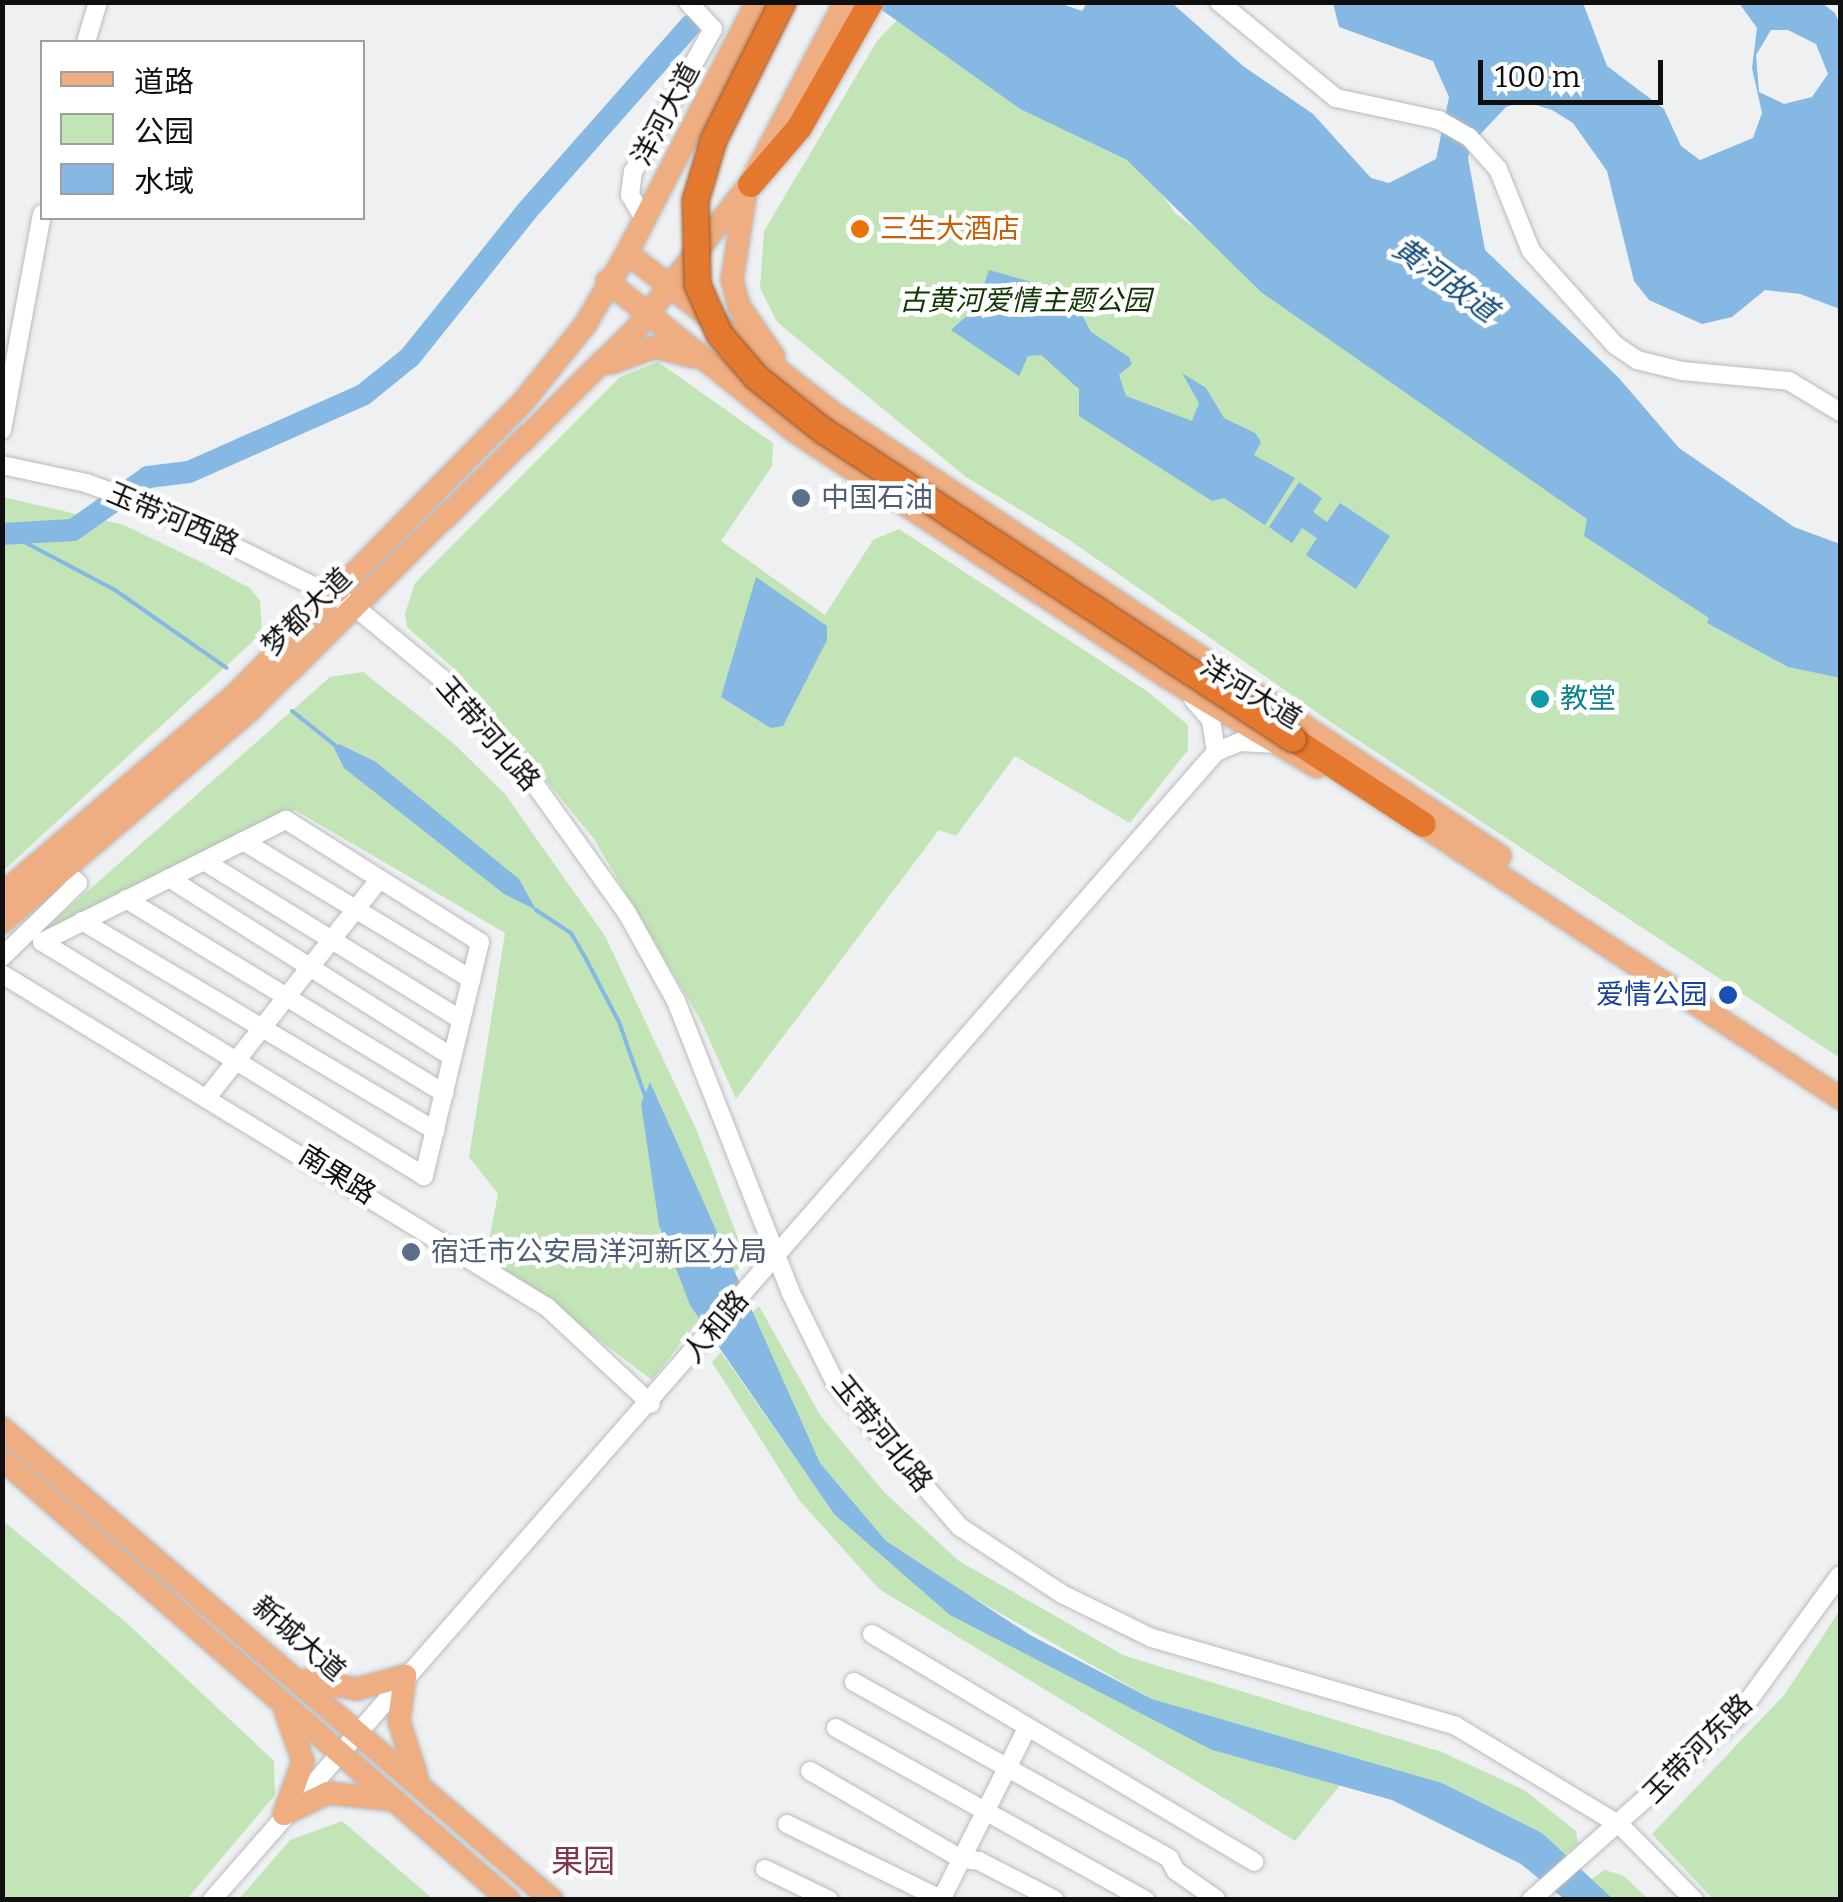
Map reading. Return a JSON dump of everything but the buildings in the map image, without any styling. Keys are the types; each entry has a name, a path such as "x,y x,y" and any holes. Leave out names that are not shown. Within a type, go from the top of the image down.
{"highway":[{"path":"782,2 713,140 695,200 697,284 719,334 756,377 824,431 1286,742 1423,824"},
{"path":"750,184 799,127 870,2"}],"main road":[{"name":"洋河大道","path":"758,2 627,253 607,281 644,320 794,431 1174,682 1286,742"},
{"path":"644,320 750,184 845,2"},
{"path":"750,184 734,245 732,280 757,336 802,390"},
{"name":"洋河大道","path":"627,253 802,390 1086,585 1840,1081"},
{"name":"梦都大道","path":"2,922 61,868 186,768 345,602 523,402 584,325 607,281"},
{"name":"梦都大道","path":"2,894 345,602 580,385 644,320"},
{"path":"580,385 640,348 685,352 710,366"},
{"path":"1423,824 1840,1098"},
{"name":"新城大道","path":"2,1428 296,1676 552,1900"},
{"name":"新城大道","path":"2,1459 510,1900"},
{"path":"272,1656 262,1684 302,1748 300,1778 284,1814"},
{"path":"284,1814 340,1792 404,1808 426,1790 399,1721 405,1676 357,1689 296,1676"}],"street":[{"path":"87,40 98,2"},
{"path":"649,210 630,195 633,172 714,29 688,2"},
{"path":"1219,2 1336,98 1439,120 1482,149 1498,169 1531,251 1616,345 1637,360 1682,372 1789,381 1840,412"},
{"path":"2,430 41,220"},
{"name":"玉带河西路","path":"2,465 86,483 160,510 345,602"},
{"name":"玉带河北路","path":"345,602 440,677 524,769 626,914 676,1001 778,1257 836,1384 960,1528 1062,1594 1152,1638 1456,1726 1621,1826 1694,1900"},
{"path":"1174,682 1208,715 1216,752 1240,742 1286,742"},
{"name":"人和路","path":"212,1900 338,1749 651,1404 1216,752"},
{"path":"286,820 377,882 480,942 424,1176 42,942 204,861 286,820"},
{"path":"243,841 471,979"},
{"path":"204,861 461,1020"},
{"path":"2,957 78,884 61,868"},
{"path":"168,878 452,1057"},
{"path":"209,1094 377,882"},
{"path":"126,899 444,1094"},
{"path":"82,922 435,1131"},
{"name":"南果路","path":"2,974 209,1094 547,1306 651,1404"},
{"name":"玉带河东路","path":"1533,1898 1621,1826 1735,1718 1840,1575"},
{"path":"872,1634 1254,1862"},
{"path":"854,1682 1169,1858 1176,1872 1216,1899"},
{"path":"836,1728 1145,1900"},
{"path":"787,1824 941,1899 1027,1728"},
{"path":"810,1771 961,1859 979,1860 1054,1900"},
{"path":"765,1869 829,1900"}],"green space":[{"name":"古黄河爱情主题公园","path":"897,20 1020,109 1127,160 1151,179 1175,213 1588,519 1585,536 1710,618 1707,623 1788,667 1840,678 1840,1058 1335,725 1068,539 966,477 777,322 760,288 764,231 877,41"},
{"path":"658,362 773,443 772,466 721,541 825,615 873,540 899,529 1148,692 1188,725 1188,750 1130,823 1015,756 956,836 939,830 736,1099 700,1019 594,839 460,674 407,627 405,614 415,583 620,377"},
{"path":"3,497 124,525 205,564 250,588 260,601 262,633 3,871"},
{"path":"363,672 452,742 505,794 605,936 697,1131 746,1259 652,1380 486,1255 498,1194 469,1157 505,933 295,810 38,935 330,677"},
{"path":"759,1306 820,1415 885,1493 959,1561 1125,1656 1442,1752 1524,1790 1576,1831 1578,1845 1564,1854 1542,1833 1442,1783 1152,1699 938,1578 886,1541 820,1463 750,1315"},
{"path":"721,1352 834,1514 1212,1750 1340,1785 1295,1841 879,1589 799,1500 712,1362"},
{"path":"2,1520 129,1625 274,1761 275,1795 187,1899 3,1899"},
{"path":"1840,1610 1840,1899 1713,1899 1652,1834 1785,1694"},
{"path":"342,1821 433,1899 239,1899 290,1840"},
{"path":"1605,1870 1624,1876 1648,1899 1613,1899 1591,1879"}],"water":[{"name":"黄河故道","path":"1056,2 1082,11 1087,3 1172,3 1243,66 1313,114 1371,178 1389,183 1436,159 1449,97 1433,61 1339,27 1333,3 1583,3 1607,66 1664,109 1681,146 1700,160 1753,138 1762,113 1752,68 1757,28 1739,3 1822,3 1835,13 1840,25 1840,309 1800,294 1765,290 1732,317 1702,324 1649,300 1634,281 1607,171 1573,123 1552,110 1523,101 1506,107 1472,143 1468,158 1485,250 1618,377 1679,448 1794,527 1840,544 1840,678 1788,667 1707,623 1709,618 1584,536 1587,519 1261,292 1127,160 1020,109 872,3","holes":["1771,30 1788,30 1816,44 1828,74 1812,97 1784,104 1759,92 1756,55"]},
{"path":"989,270 1070,293 1091,332 1129,357 1132,364 1119,375 1126,396 1192,421 1199,403 1182,373 1206,388 1224,418 1255,433 1261,442 1254,455 1295,478 1265,525 1224,498 1212,501 1079,416 1079,389 1041,355 1028,356 1019,376 951,330 976,308"},
{"path":"1299,482 1322,498 1313,512 1327,522 1340,503 1390,536 1356,589 1306,555 1317,538 1302,528 1292,543 1269,527"},
{"path":"756,577 827,626 827,640 783,726 771,728 721,697"},
{"path":"339,744 376,762 519,879 536,910 504,894 344,768 334,748"},
{"path":"650,1082 820,1463 886,1541 1030,1635 1152,1699 1442,1783 1542,1833 1613,1899 1564,1899 1521,1864 1392,1800 1212,1750 950,1615 834,1514 690,1305 659,1225 641,1104"}],"waterway":[{"path":"2,534 73,530 148,477 189,472 363,395 410,357 526,212 690,26"},
{"path":"13,536 115,590 227,668"},
{"path":"292,711 336,746"},
{"path":"536,910 571,933 619,1022 645,1096"}],"place":[{"name":"三生大酒店","path":"860,229"},
{"name":"中国石油","path":"801,498"},
{"name":"教堂","path":"1540,699"},
{"name":"爱情公园","path":"1728,995"},
{"name":"宿迁市公安局洋河新区分局","path":"411,1252"}],"district":[{"name":"果园","path":"583,1861"}]}
